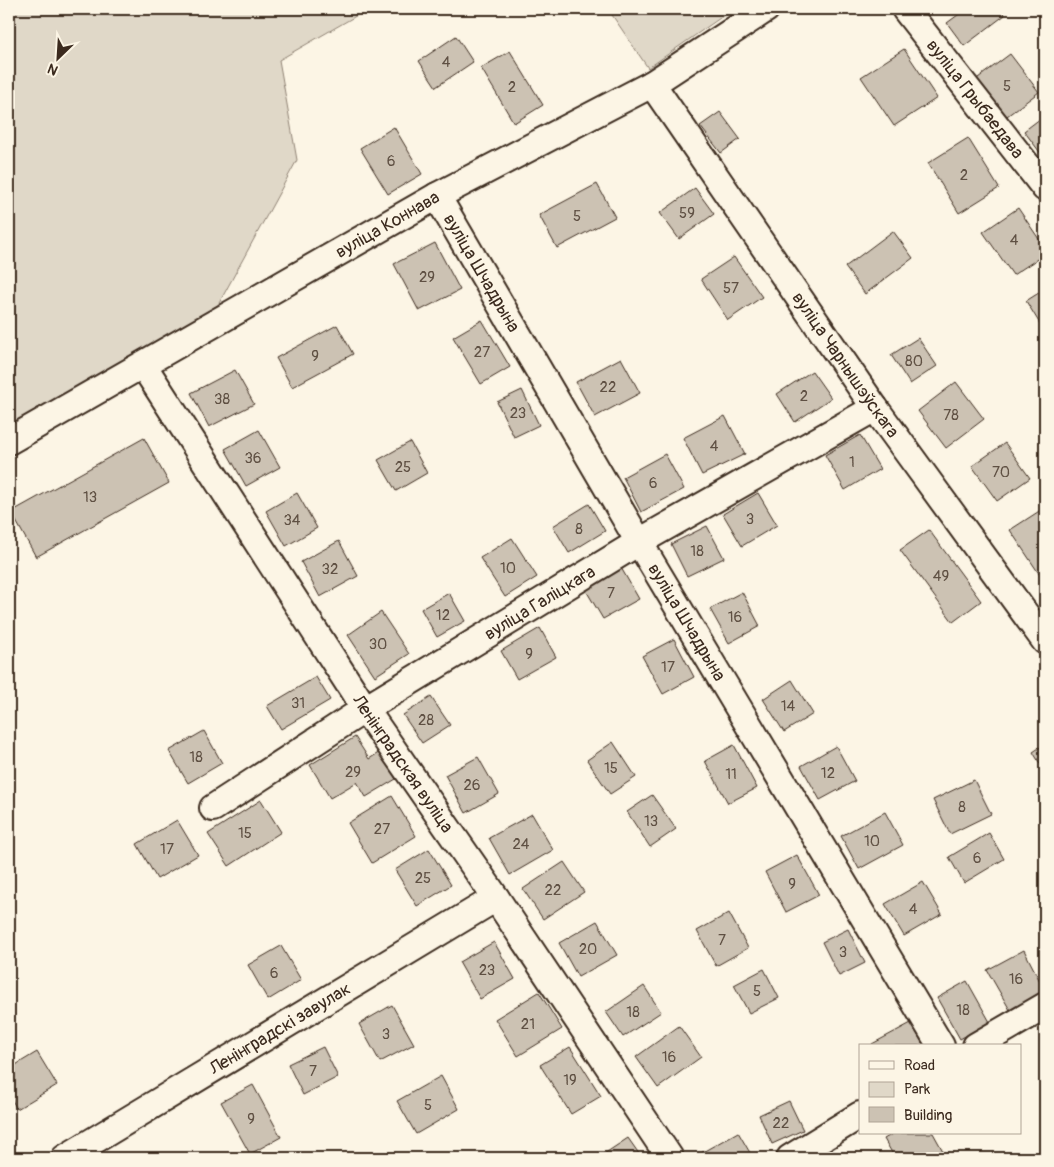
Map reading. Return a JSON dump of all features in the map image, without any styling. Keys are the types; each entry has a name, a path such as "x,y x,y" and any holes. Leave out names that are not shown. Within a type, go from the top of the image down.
{"street":[{"name":"вуліца Коннава","path":"9,441 437,196 652,84 766,9"},
{"name":"вуліца Грыбаедава","path":"905,9 1045,188"},
{"name":"вуліца Чарнышэўскага","path":"652,84 875,408 1045,641"},
{"name":"вуліца Шчадрына","path":"437,196 639,542 940,1044"},
{"name":"Ленінградская вуліца","path":"143,365 365,710 496,898 670,1158"},
{"name":"вуліца Галіцкага","path":"213,808 365,710 639,542 875,408"},
{"name":"Ленінградскі завулак","path":"65,1158 496,898"},
{"path":"979,1044 1045,1006"},
{"path":"790,1158 859,1116"}],"green space":[{"path":"9,9 368,9 279,60 297,160 218,305 9,430"},
{"path":"608,9 733,9 648,68"}],"building":[{"path":"966,9 1000,9 1005,15 964,46 947,23"},
{"path":"456,36 473,62 436,87 419,61"},
{"path":"904,49 937,98 894,126 861,77"},
{"path":"510,51 543,105 514,123 481,68"},
{"path":"1010,54 1039,92 1003,119 974,81"},
{"path":"720,112 740,139 721,153 700,126"},
{"path":"1045,115 1045,159 1024,131"},
{"path":"394,127 422,174 388,194 360,148"},
{"path":"968,138 999,188 959,213 928,163"},
{"path":"597,184 615,217 557,248 539,215"},
{"path":"695,188 714,214 679,239 660,213"},
{"path":"1018,208 1045,248 1045,254 1013,275 983,232"},
{"path":"893,231 913,258 865,294 845,267"},
{"path":"435,243 460,290 419,311 394,264"},
{"path":"734,257 762,297 728,320 701,279"},
{"path":"1045,289 1045,332 1026,301"},
{"path":"482,320 510,367 481,384 453,337"},
{"path":"337,325 353,354 292,387 276,358"},
{"path":"918,338 937,366 910,384 891,355"},
{"path":"621,358 640,393 595,417 576,382"},
{"path":"235,370 254,404 209,427 191,393"},
{"path":"812,371 831,398 795,422 777,394"},
{"path":"956,382 984,419 946,448 918,411"},
{"path":"522,390 539,425 514,437 497,402"},
{"path":"725,416 745,454 702,475 683,438"},
{"path":"259,430 280,467 246,486 225,449"},
{"path":"860,435 880,469 845,490 825,455"},
{"path":"144,438 169,483 36,557 11,512"},
{"path":"410,442 427,473 396,491 378,460"},
{"path":"1005,443 1030,478 997,501 972,466"},
{"path":"665,454 684,489 641,512 623,477"},
{"path":"297,493 317,528 286,546 266,511"},
{"path":"758,493 777,525 742,546 723,514"},
{"path":"589,504 605,531 569,553 553,526"},
{"path":"1044,508 1045,576 1042,578 1010,530"},
{"path":"707,526 724,558 687,576 671,544"},
{"path":"929,530 981,601 953,622 900,550"},
{"path":"512,538 537,577 505,597 480,558"},
{"path":"339,541 358,576 320,597 301,562"},
{"path":"620,566 639,599 603,619 584,587"},
{"path":"742,592 760,626 729,643 710,609"},
{"path":"449,593 465,621 437,637 421,609"},
{"path":"381,612 409,654 375,676 348,635"},
{"path":"540,628 556,657 517,679 501,651"},
{"path":"674,639 694,677 663,694 642,656"},
{"path":"316,677 330,700 281,729 267,706"},
{"path":"792,680 813,714 784,732 763,699"},
{"path":"431,697 450,725 422,743 403,715"},
{"path":"204,731 222,763 188,783 169,751"},
{"path":"355,737 369,759 380,752 396,779 366,797 357,782 330,798 310,765"},
{"path":"613,742 636,777 610,794 587,760"},
{"path":"1045,744 1045,772 1033,752"},
{"path":"734,745 757,788 728,803 705,761"},
{"path":"836,746 855,781 820,800 801,766"},
{"path":"478,757 499,794 466,813 445,775"},
{"path":"974,780 991,814 950,834 933,800"},
{"path":"652,795 676,829 650,847 627,812"},
{"path":"392,796 416,836 372,863 348,823"},
{"path":"261,800 281,832 229,866 208,834"},
{"path":"885,812 903,845 859,869 841,836"},
{"path":"532,814 553,850 510,875 489,838"},
{"path":"177,820 198,855 157,879 137,844"},
{"path":"989,833 1004,859 964,883 949,857"},
{"path":"429,849 451,885 417,906 395,870"},
{"path":"797,855 819,895 786,912 765,872"},
{"path":"564,862 584,892 543,919 523,889"},
{"path":"923,882 942,914 904,936 885,904"},
{"path":"729,913 748,948 716,966 697,931"},
{"path":"597,921 617,955 578,977 559,943"},
{"path":"848,929 865,963 839,976 822,942"},
{"path":"494,942 515,979 480,999 459,962"},
{"path":"281,946 301,980 268,1000 248,965"},
{"path":"1024,950 1045,991 1010,1010 987,970"},
{"path":"764,969 779,998 749,1013 734,985"},
{"path":"967,981 990,1022 960,1039 937,998"},
{"path":"644,986 661,1012 623,1037 606,1012"},
{"path":"539,992 562,1029 518,1056 495,1019"},
{"path":"392,1005 414,1044 380,1062 359,1024"},
{"path":"911,1023 923,1044 872,1044"},
{"path":"679,1026 701,1057 658,1088 636,1057"},
{"path":"323,1047 338,1077 303,1095 288,1064"},
{"path":"570,1047 601,1096 571,1114 540,1065"},
{"path":"37,1052 57,1085 17,1109 9,1095 9,1069"},
{"path":"441,1076 459,1109 416,1134 397,1101"},
{"path":"253,1085 281,1137 250,1154 221,1102"},
{"path":"789,1101 803,1130 772,1144 759,1115"},
{"path":"738,1132 753,1158 704,1158 701,1153"},
{"path":"892,1134 934,1134 943,1151 929,1158 895,1158 884,1139"},
{"path":"628,1138 642,1158 598,1158"}]}
